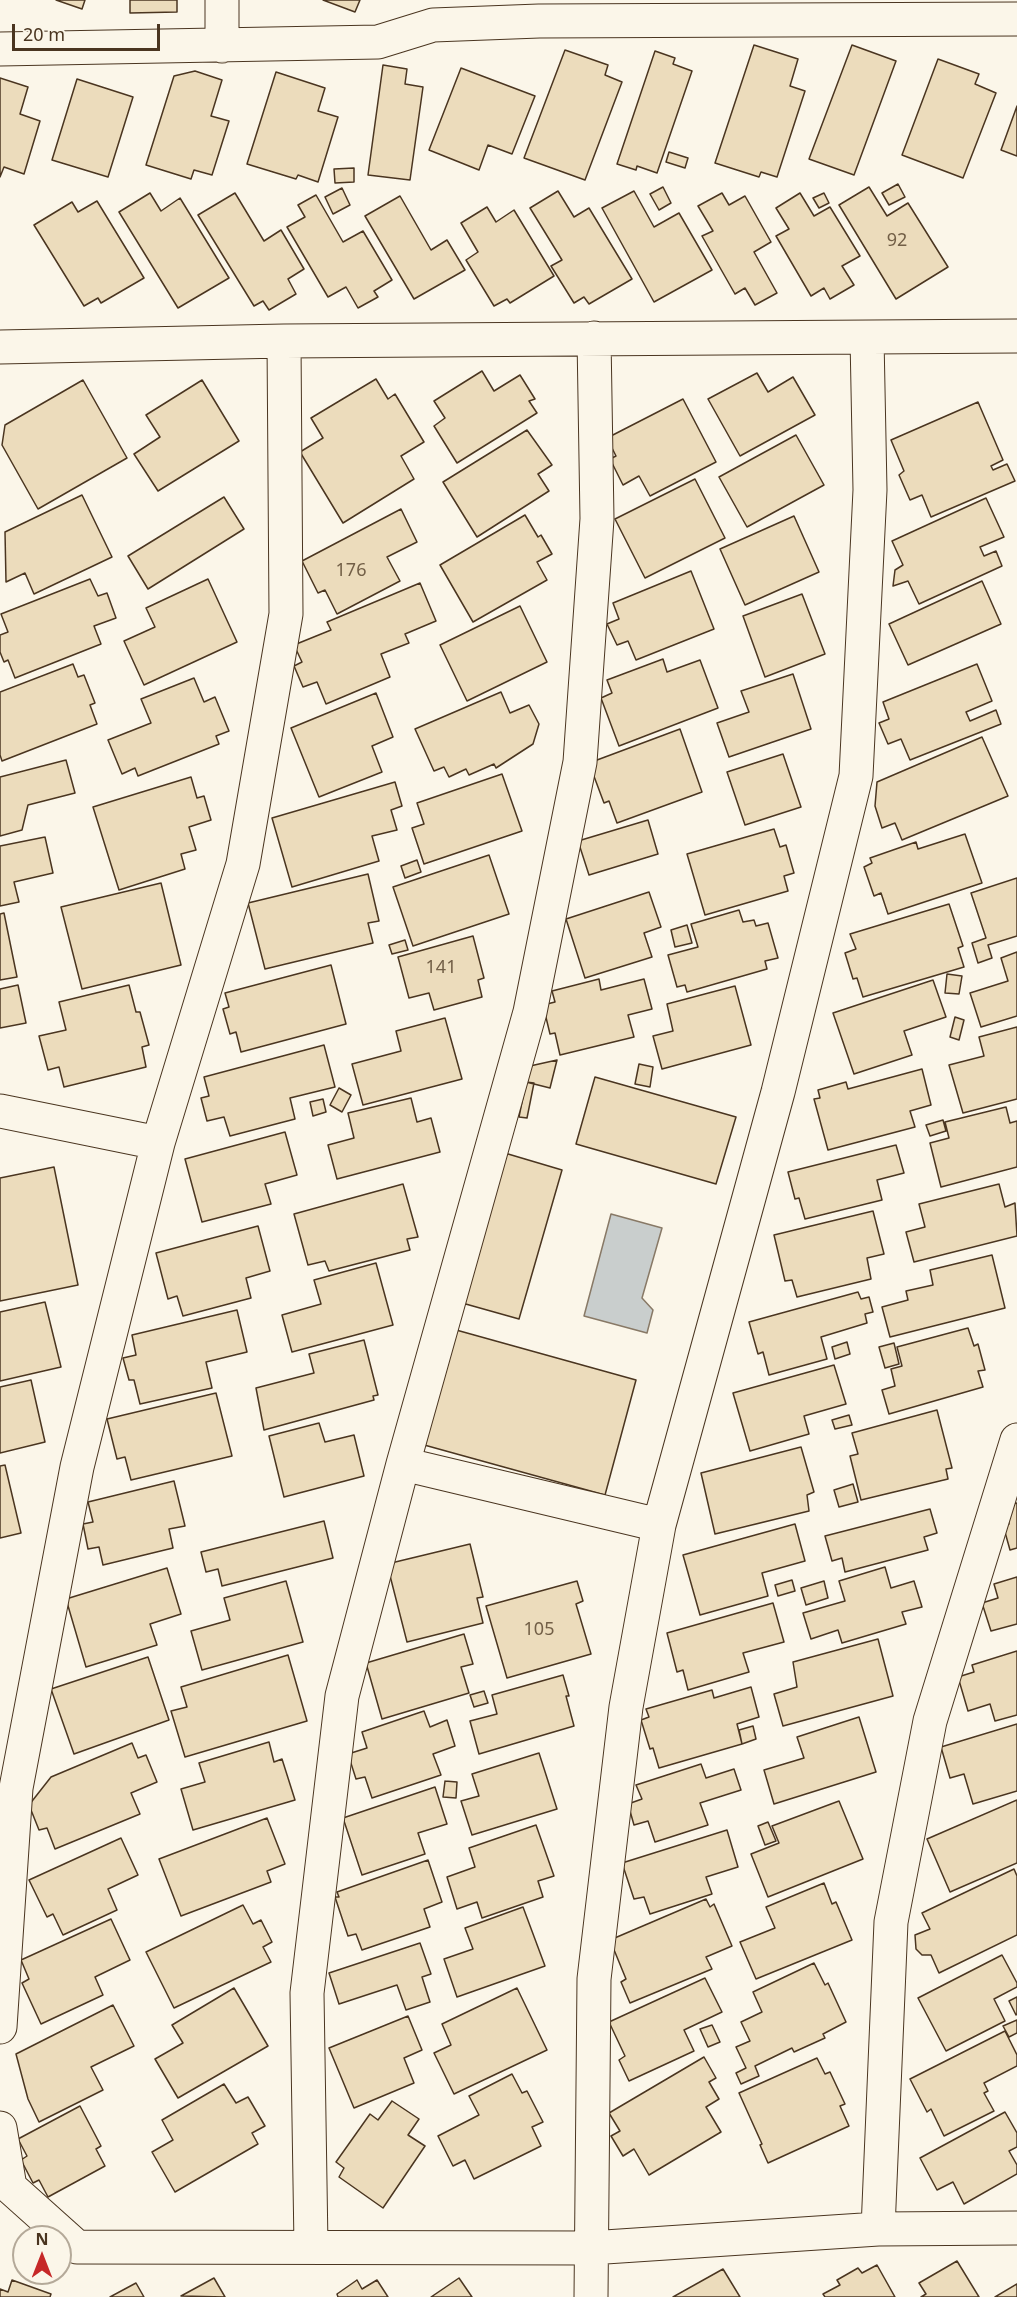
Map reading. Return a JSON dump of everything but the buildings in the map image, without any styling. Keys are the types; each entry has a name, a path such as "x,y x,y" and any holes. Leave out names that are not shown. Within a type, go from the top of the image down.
{"street":[{"path":"222,0 222,46"},
{"path":"0,49 378,42 433,25 539,11 1017,19"},
{"path":"0,347 284,341 1017,336"},
{"path":"311,2246 308,1981 342,1696 403,1464 530,1012 580,762 597,519 594,338"},
{"path":"591,2297 594,1978 626,1707 659,1525 778,1092 856,776 870,490 867,338"},
{"path":"0,2027 16,1788 77,1467 158,1143 243,864 286,614 284,341"},
{"path":"0,1111 158,1143"},
{"path":"878,2229 891,1922 930,1721 1017,1440"},
{"path":"403,1464 659,1525"},
{"path":"0,2128 10,2187 77,2247 590,2248 878,2229 1017,2228"}],"shaded area":[{"path":"611,1214 662,1228 642,1298 653,1310 647,1333 584,1316"}]}
